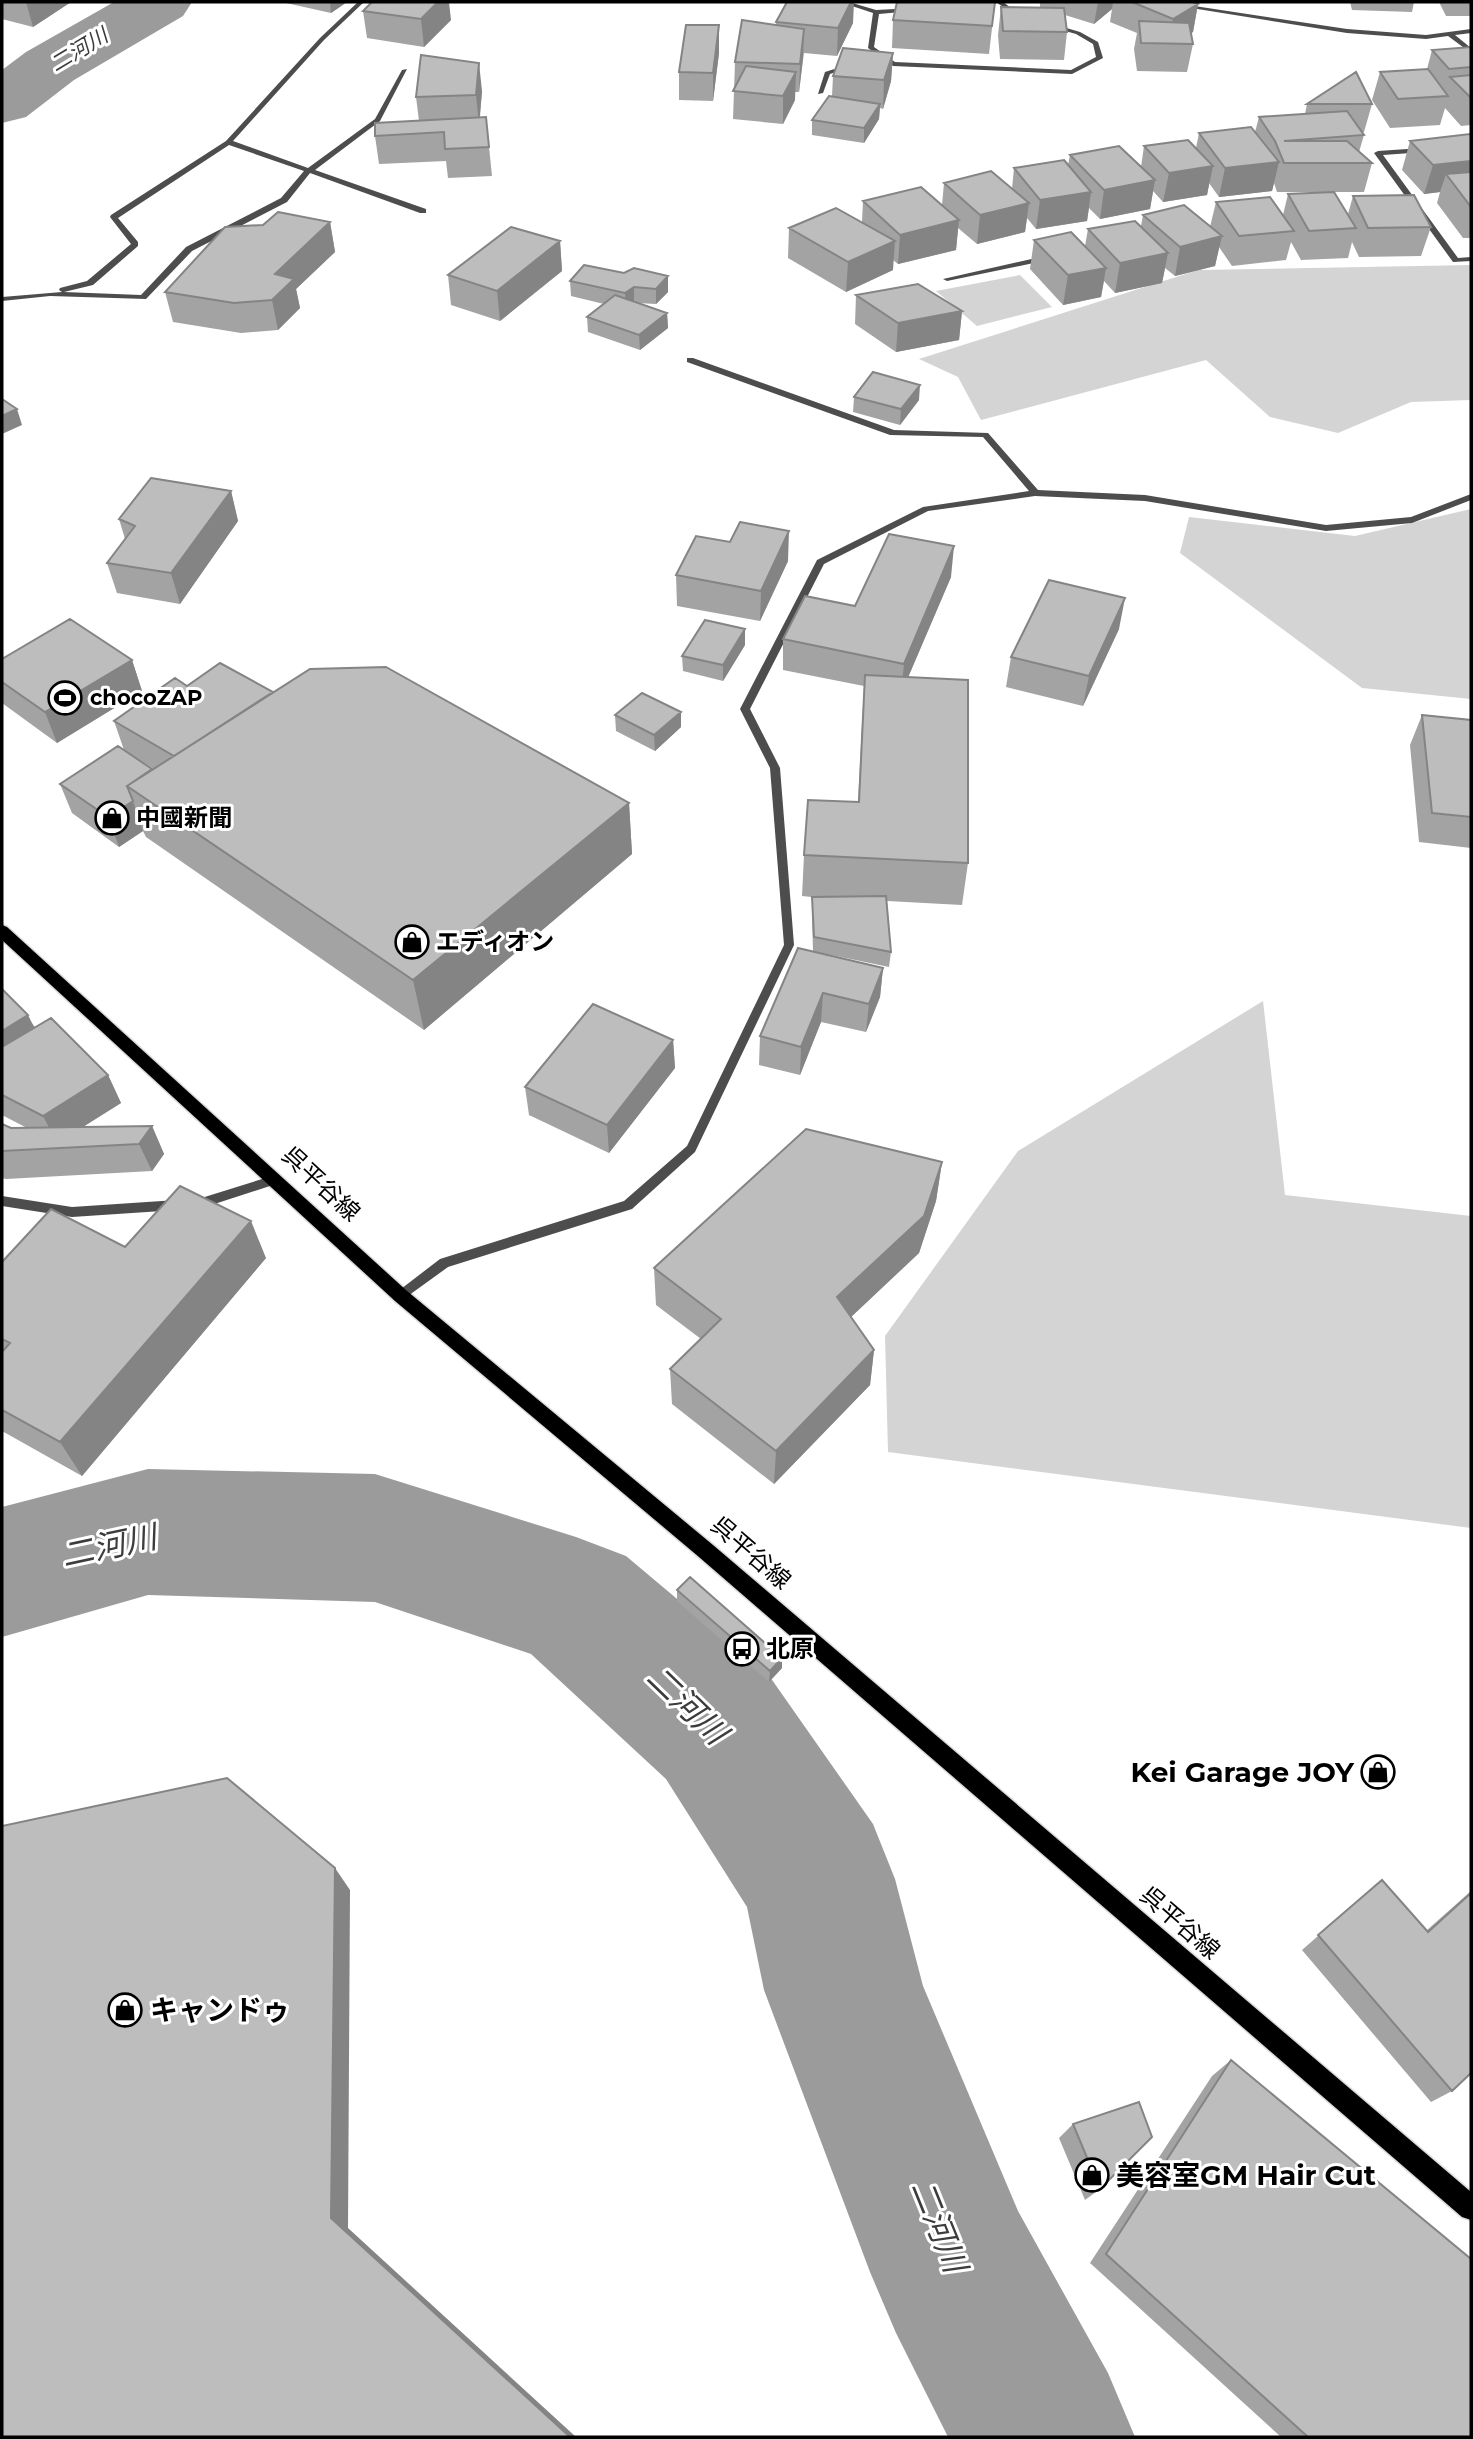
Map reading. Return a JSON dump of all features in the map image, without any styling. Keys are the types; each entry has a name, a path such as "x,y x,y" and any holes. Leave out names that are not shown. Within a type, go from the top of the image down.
{"main road":[{"name":"呉平谷線","path":"2,931 401,1296 706,1551 1174,1956 1471,2208"}],"street":[{"path":"50,294 90,282 135,244 114,217 228,142 322,39 361,2"},
{"path":"843,2 876,12 917,9"},
{"path":"986,4 1001,2 1015,15 1028,18"},
{"path":"1157,2 1347,31 1426,37 1471,31"},
{"path":"876,12 871,48 893,65 1072,72 1100,58 1096,43 1078,33 1040,22"},
{"path":"1450,34 1471,51"},
{"path":"871,60 882,56"},
{"path":"820,93 827,73 860,63"},
{"path":"2,299 50,294 143,297 189,249 285,200 308,171 323,163 378,120 405,70"},
{"path":"228,142 423,211"},
{"path":"1432,149 1378,153 1456,260 1471,259"},
{"path":"1406,210 1419,209"},
{"path":"947,279 1054,256"},
{"path":"690,360 893,433 985,435 1035,493"},
{"path":"401,1296 444,1263 628,1205 691,1149 789,945 775,768 745,709 820,562 926,509 1035,493 1145,498 1326,528 1412,520 1471,497"},
{"path":"2,1201 72,1212 208,1203 275,1180"}],"shaded area":[{"path":"1471,265 1471,400 1411,402 1338,433 1270,417 1206,360 981,420 958,377 919,359 1198,270"},
{"path":"1020,275 1052,307 977,326 936,291"},
{"path":"1471,509 1471,699 1362,688 1180,553 1189,517 1355,536"},
{"path":"1263,1001 1285,1195 1471,1216 1471,1528 888,1452 885,1336 1018,1151"}],"building":[{"path":"372,2 438,2 421,19 363,11"},
{"path":"787,2 851,2 838,28 776,22"},
{"path":"897,2 995,2 992,26 893,20"},
{"path":"1132,2 1192,2 1198,4 1173,19"},
{"path":"1001,7 1064,8 1067,32 1003,31"},
{"path":"742,20 804,29 800,64 735,62"},
{"path":"1139,21 1189,23 1193,44 1141,43"},
{"path":"686,25 719,25 713,73 679,72"},
{"path":"1471,47 1471,67 1449,69 1432,50"},
{"path":"843,48 893,53 884,80 833,76"},
{"path":"421,55 479,63 476,95 416,97"},
{"path":"746,66 796,72 783,96 733,91"},
{"path":"1428,69 1448,96 1398,99 1380,72"},
{"path":"1356,72 1372,104 1307,104"},
{"path":"1471,75 1471,97 1470,97 1450,77"},
{"path":"829,96 880,104 864,128 812,120"},
{"path":"1347,111 1364,135 1284,141 1347,141 1372,163 1284,163 1275,141 1259,117"},
{"path":"486,117 489,147 445,149 444,132 375,136 375,123"},
{"path":"1251,127 1279,162 1225,168 1199,133"},
{"path":"1470,134 1471,161 1433,165 1410,141"},
{"path":"1188,140 1213,166 1169,173 1144,146"},
{"path":"1119,146 1155,180 1104,190 1070,155"},
{"path":"1064,160 1091,192 1040,200 1014,168"},
{"path":"991,171 1029,203 980,215 944,183"},
{"path":"1471,172 1471,207 1446,174"},
{"path":"921,187 959,220 900,235 863,201"},
{"path":"1334,192 1356,228 1309,231 1288,194"},
{"path":"1414,195 1431,227 1368,228 1353,196"},
{"path":"1270,197 1294,231 1239,236 1216,202"},
{"path":"1184,205 1222,236 1180,247 1143,215"},
{"path":"836,208 895,241 848,262 789,228"},
{"path":"278,212 330,222 275,274 294,279 272,300 234,303 165,292 225,227 263,225"},
{"path":"1135,221 1168,253 1120,263 1088,229"},
{"path":"511,227 560,241 497,291 448,275"},
{"path":"1071,232 1106,268 1068,275 1034,240"},
{"path":"584,265 624,273 634,268 668,276 656,289 634,287 625,293 570,281"},
{"path":"918,284 962,311 898,323 856,295"},
{"path":"615,295 667,313 639,335 587,317"},
{"path":"873,372 920,385 901,409 854,397"},
{"path":"2,399 17,409 2,416"},
{"path":"151,478 231,491 171,573 107,563 135,526 119,519"},
{"path":"740,522 789,531 761,591 676,575 696,536 730,542"},
{"path":"889,534 954,546 904,664 783,639 805,596 855,606"},
{"path":"1049,580 1125,598 1089,676 1011,657"},
{"path":"70,619 132,660 45,712 2,682 2,659"},
{"path":"705,620 745,629 723,665 682,656"},
{"path":"220,663 273,692 174,756 114,721 175,678 187,686"},
{"name":"エディオン","path":"386,667 629,803 413,980 127,786 310,669"},
{"path":"865,675 968,680 968,863 804,855 808,800 859,802"},
{"path":"642,693 681,712 654,735 615,715"},
{"path":"1422,715 1471,720 1471,817 1432,813"},
{"path":"118,746 152,769 127,786 133,801 108,817 60,784"},
{"path":"886,896 891,952 814,937 812,897"},
{"path":"798,948 883,968 869,1004 823,993 801,1047 760,1036"},
{"path":"2,989 28,1015 2,1031"},
{"path":"593,1004 673,1040 607,1125 525,1087"},
{"path":"51,1018 108,1075 43,1116 2,1095 2,1047"},
{"path":"2,1124 11,1128 152,1126 139,1144 2,1151"},
{"path":"806,1129 942,1162 924,1216 837,1297 874,1350 776,1451 670,1369 721,1319 654,1268"},
{"path":"180,1186 251,1221 60,1442 2,1410 2,1352 10,1343 2,1339 2,1262 51,1209 125,1247"},
{"path":"690,1577 782,1658 770,1671 677,1590"},
{"path":"227,1778 335,1868 331,2218 570,2437 2,2437 2,1826"},
{"path":"1382,1880 1428,1932 1471,1893 1471,2073 1452,2091 1318,1935"},
{"path":"1231,2060 1471,2259 1471,2437 1308,2437 1106,2254"},
{"name":"美容室GM Hair Cut","path":"1139,2102 1152,2137 1100,2189 1073,2124"}],"waterway":[{"name":"二河川","path":"2,102 50,66 160,2"},
{"name":"二河川","path":"2,1572 148,1532 375,1538 576,1603 718,1728 818,1879 844,1990 957,2272 1044,2437"}],"place":[{"name":"chocoZAP","path":"65,698"},
{"name":"中國新聞","path":"112,818"},
{"name":"エディオン","path":"412,942"},
{"name":"北原","path":"742,1649"},
{"name":"Kei Garage JOY","path":"1378,1772"},
{"name":"キャンドゥ","path":"125,2010"},
{"name":"美容室GM Hair Cut","path":"1092,2175"}]}
